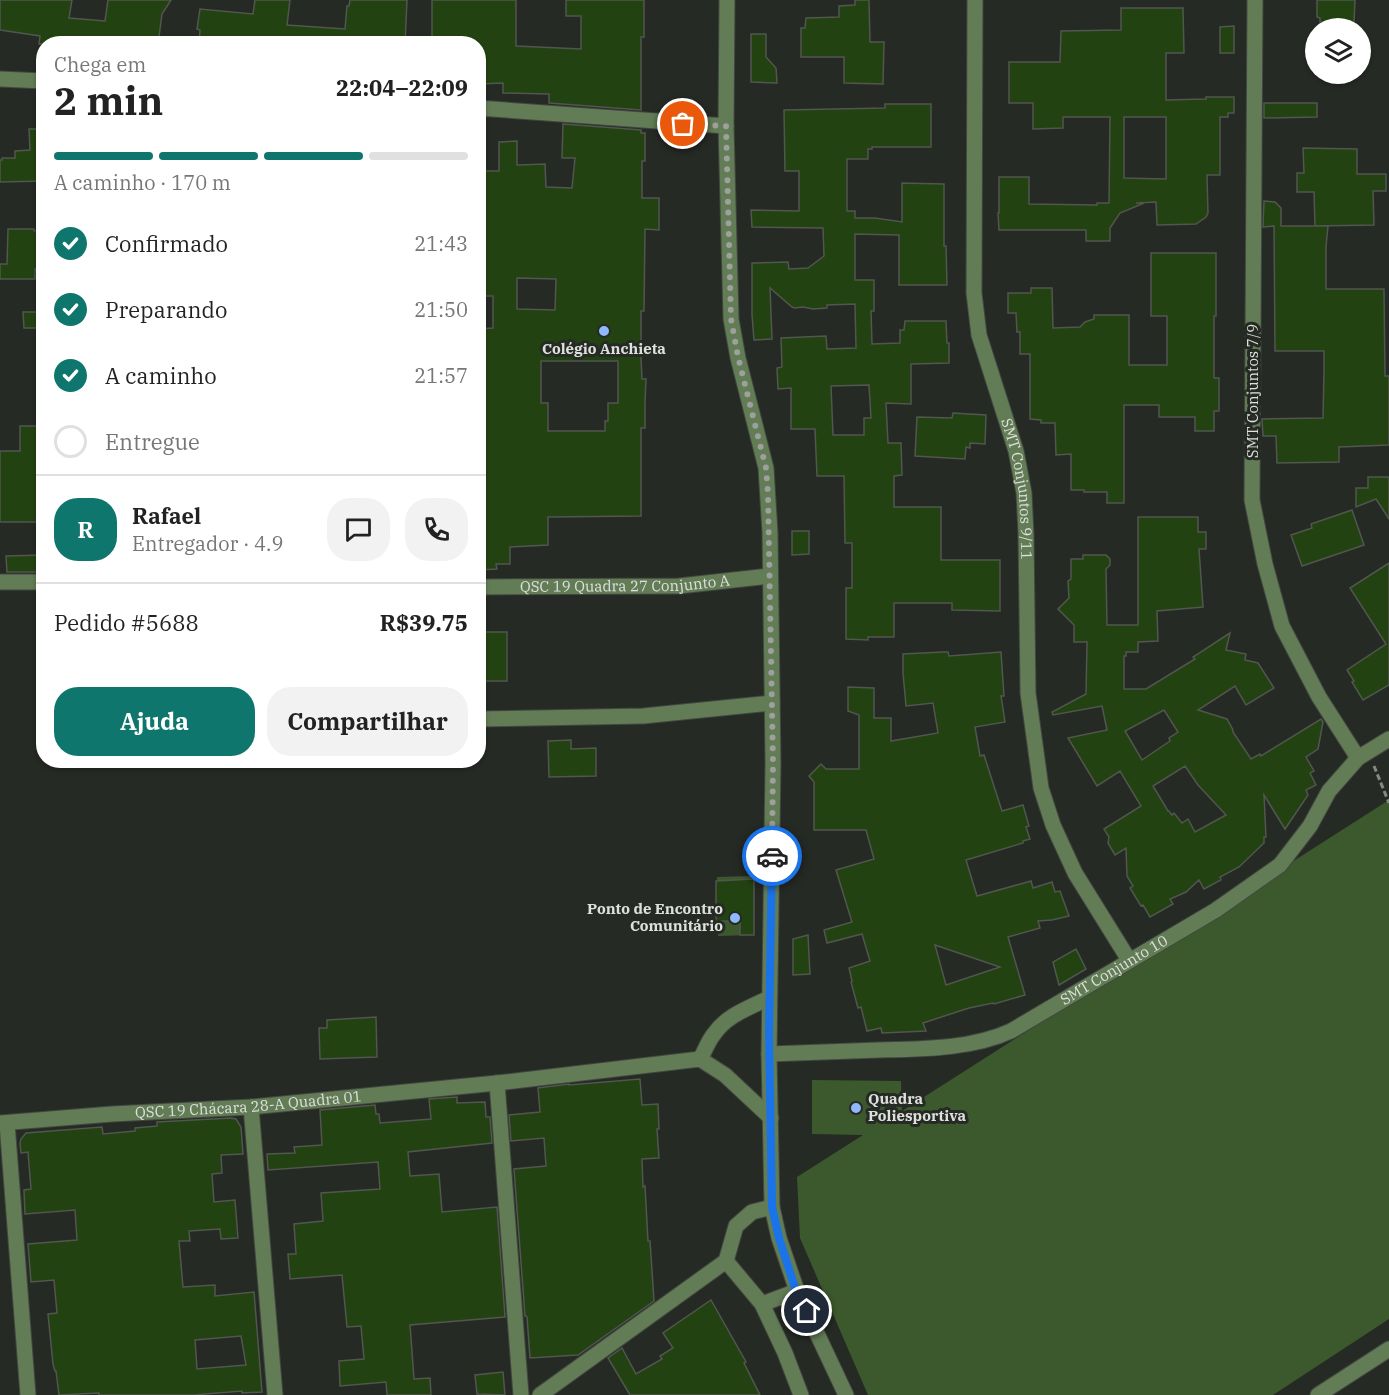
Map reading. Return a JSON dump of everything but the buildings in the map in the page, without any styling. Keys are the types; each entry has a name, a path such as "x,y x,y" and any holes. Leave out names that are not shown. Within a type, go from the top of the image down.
{"street":[{"path":"727,0 726,126 731,319 738,357 766,468 769,504 772,703 769,1054 772,1207 796,1291 846,1395"},
{"name":"SMT Conjuntos 9/11","path":"975,0 974,293 979,336 1016,451 1023,493 1026,534 1028,693 1041,788 1053,825 1075,873 1129,960"},
{"name":"SMT Conjuntos 7/9","path":"1255,0 1252,500 1265,564 1282,626 1319,697 1363,755"},
{"path":"0,79 36,81"},
{"path":"486,109 726,126"},
{"name":"QSC 19 Quadra 27 Conjunto A","path":"486,586 679,586 770,576"},
{"path":"0,582 36,582"},
{"path":"486,719 643,716 772,703"},
{"name":"SMT Conjunto 10","path":"769,1054 975,1044 1011,1031 1216,910 1280,865 1310,826 1329,791 1363,755 1389,740"},
{"path":"769,998 722,1023 713,1034 700,1059 729,1080 771,1118"},
{"name":"QSC 19 Chácara 28-A Quadra 01","path":"3,1123 112,1114 251,1107 497,1083 700,1059"},
{"path":"497,1083 521,1395"},
{"path":"251,1107 275,1395"},
{"path":"3,1123 28,1395"},
{"path":"540,1395 726,1262 736,1226 752,1212 772,1207"},
{"path":"726,1262 762,1304 785,1353 801,1395"},
{"path":"762,1304 796,1291"},
{"path":"1318,1395 1389,1348"}],"path":[{"path":"1363,755 1389,803"}],"green space":[{"path":"1389,800 1389,1319 1273,1395 868,1395 800,1238 797,1177 863,1135 812,1134 812,1080 901,1081 902,1111"},
{"name":"Ponto de Encontro Comunitário","path":"751,876 752,935 718,936 717,877"}],"way so far":[{"path":"683,124 726,126 731,319 738,357 766,468 768,494 773,763 772,856"}],"place":[{"name":"Colégio Anchieta","path":"604,331"},
{"name":"Ponto de Encontro Comunitário","path":"735,918"},
{"name":"Quadra Poliesportiva","path":"856,1108"}],"route":[{"path":"772,856 769,998 772,1207 796,1291 807,1311"}]}
